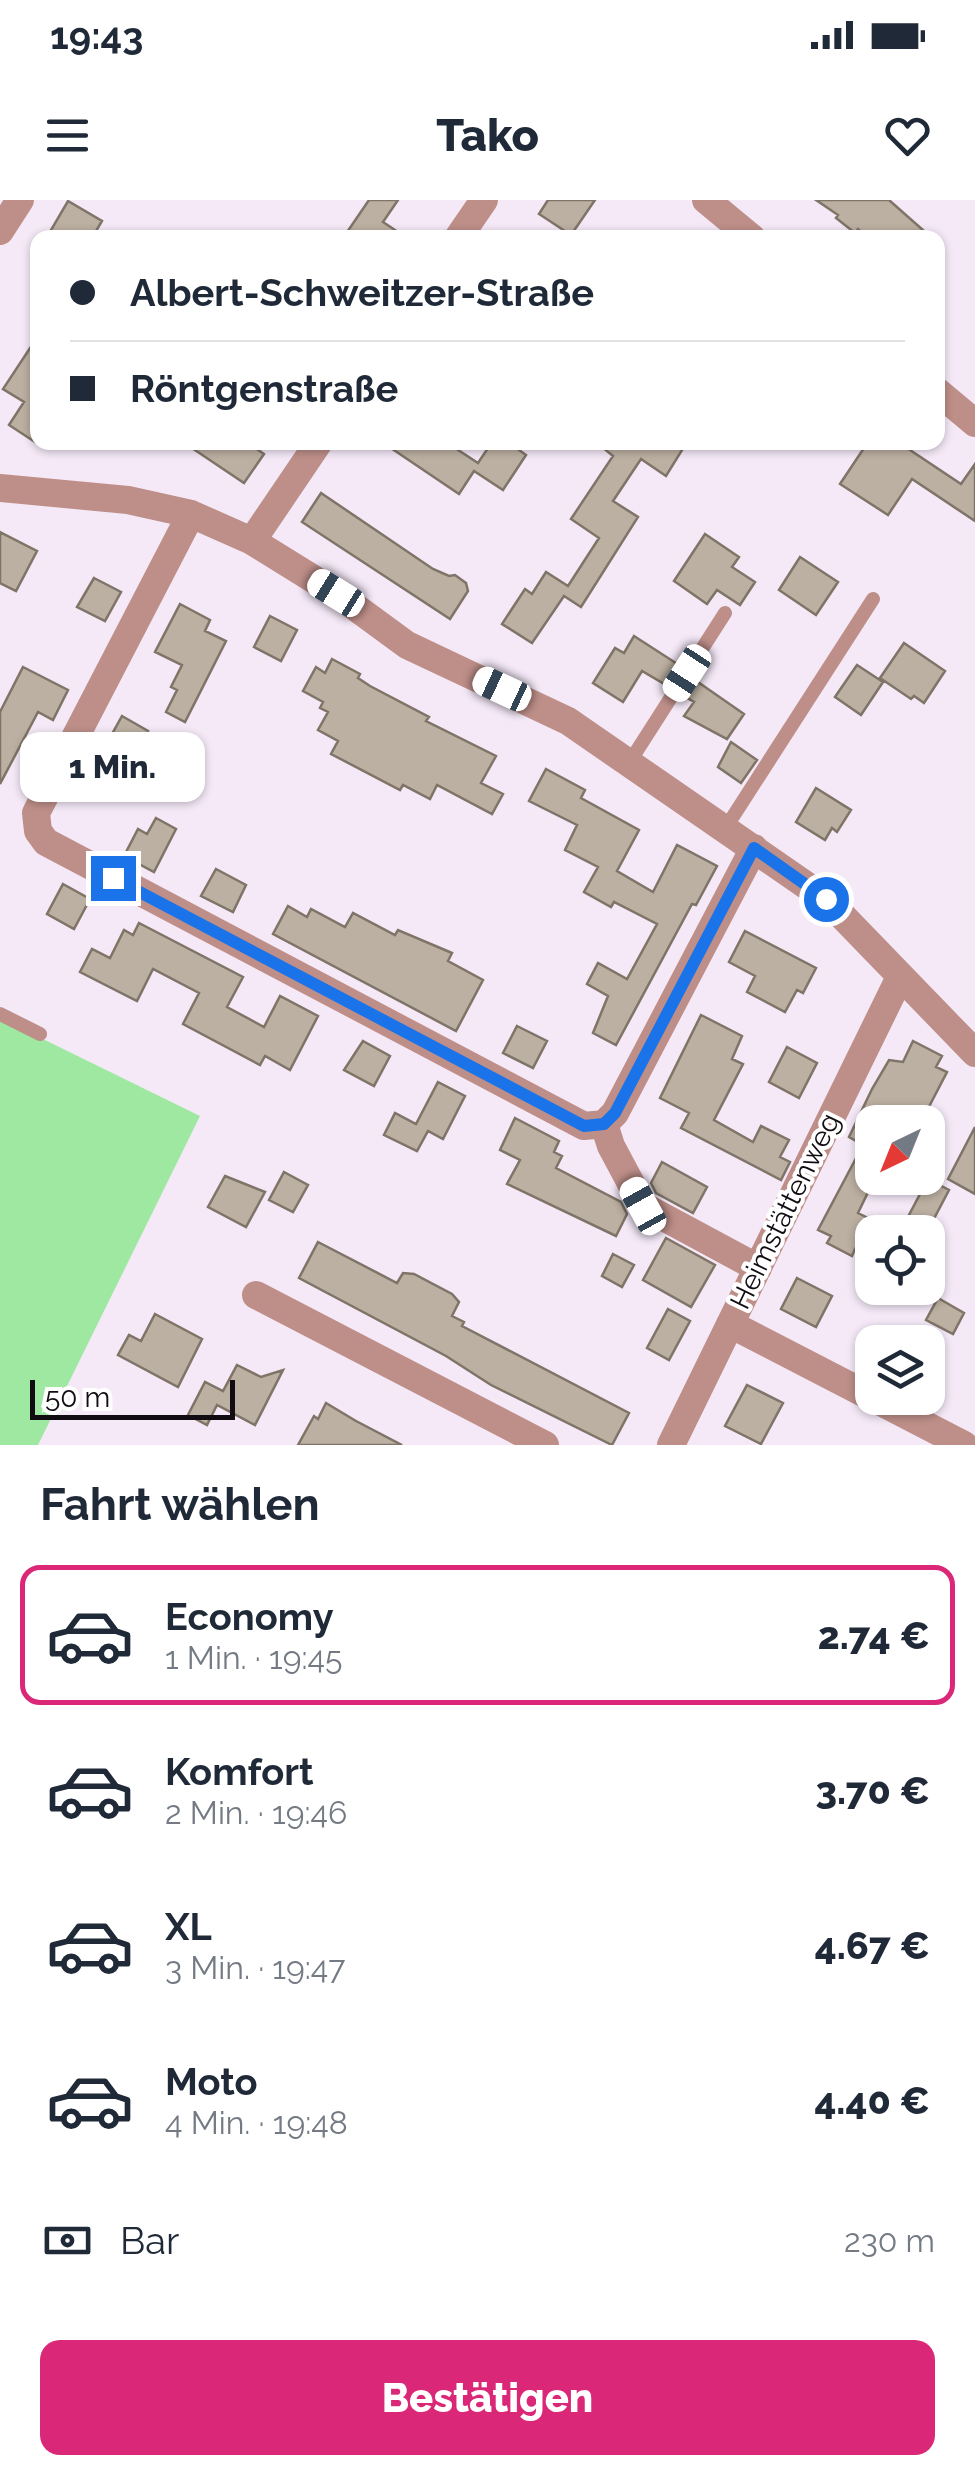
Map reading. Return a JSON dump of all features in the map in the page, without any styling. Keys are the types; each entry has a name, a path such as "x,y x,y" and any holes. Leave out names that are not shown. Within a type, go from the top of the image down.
{"street":[{"path":"0,231 20,200"},
{"path":"463,230 484,200"},
{"path":"706,200 742,230"},
{"path":"945,398 975,424"},
{"path":"252,541 314,450"},
{"path":"0,488 128,500 191,514 252,541 336,593 407,645 568,721 826,899 975,1052"},
{"path":"191,514 36,814 38,831 46,842 584,1126 604,1124 615,1113 754,848"},
{"name":"Heimstättenweg","path":"671,1445 900,977"},
{"path":"604,1124 611,1146 643,1206 758,1268"},
{"path":"256,1295 545,1445"},
{"path":"730,1324 964,1445"}],"lane":[{"path":"725,828 873,599"},
{"path":"629,763 726,614"},
{"path":"0,1014 40,1034"}],"green space":[{"path":"0,1018 200,1116 38,1445 0,1445"}],"building":[{"path":"369,200 398,200 383,222 395,230 348,230"},
{"path":"548,200 595,200 574,230 563,230 539,214"},
{"path":"816,200 889,200 923,230 851,230 836,218 838,215"},
{"path":"68,201 102,221 97,230 51,230"},
{"path":"30,348 30,439 9,425 24,402 3,389"},
{"path":"195,450 258,450 264,454 244,483"},
{"path":"394,450 458,450 478,463 487,450 519,450 526,455 503,490 474,471 459,494"},
{"path":"606,450 682,450 666,476 641,459 613,501 638,517 581,607 564,596 532,643 502,624 525,589 532,594 546,572 568,586 599,538 571,519 613,456"},
{"path":"863,450 910,450 961,484 975,464 975,521 912,479 888,515 840,484"},
{"path":"321,493 433,569 455,575 466,583 468,591 450,619 302,522"},
{"path":"0,532 37,551 16,591 0,583"},
{"path":"705,534 739,557 732,567 755,582 740,605 717,590 707,604 674,581"},
{"path":"800,557 838,582 816,615 779,590"},
{"path":"94,578 121,592 105,621 77,607"},
{"path":"180,604 210,620 205,631 226,641 185,722 166,712 177,690 171,687 182,665 155,652"},
{"path":"270,616 297,630 281,661 254,647"},
{"path":"634,636 679,665 666,685 642,671 623,702 593,683 615,648 624,653"},
{"path":"904,643 945,671 924,703 880,678"},
{"path":"332,659 360,674 358,678 370,686 429,717 426,721 496,756 481,783 503,794 492,814 437,785 430,799 403,785 400,790 331,754 338,741 318,730 328,712 320,708 323,702 303,691 316,667 325,673"},
{"path":"857,665 883,682 861,715 835,697"},
{"path":"23,667 68,690 53,720 38,712 0,784 0,712"},
{"path":"695,680 744,714 727,739 684,716 694,702 684,696"},
{"path":"122,716 148,731 132,759 106,745"},
{"path":"731,742 757,760 741,783 718,767"},
{"path":"546,769 585,790 581,798 639,830 617,871 653,892 677,845 717,866 696,905 692,904 616,1045 593,1033 608,996 587,984 598,963 627,979 657,924 584,892 598,867 565,850 577,825 529,801"},
{"path":"816,788 851,810 837,832 832,828 825,840 796,822"},
{"path":"156,818 176,829 154,872 124,856 138,829 147,834"},
{"path":"216,869 246,885 233,912 201,896"},
{"path":"63,884 90,899 74,929 47,914"},
{"path":"288,906 307,917 311,909 345,927 353,913 395,935 398,930 452,953 448,961 483,980 456,1031 273,934"},
{"path":"139,923 243,977 227,1007 264,1027 280,996 318,1016 290,1070 265,1056 260,1065 183,1024 199,993 153,969 137,1001 80,972 92,949 110,958 124,930 133,935"},
{"path":"745,931 816,968 803,993 797,990 785,1012 747,992 755,976 729,962"},
{"path":"701,1015 742,1036 732,1059 743,1064 714,1120 753,1142 761,1126 789,1140 780,1157 790,1162 781,1180 681,1128 689,1113 660,1098"},
{"path":"517,1026 547,1041 533,1068 503,1053"},
{"path":"363,1041 390,1056 374,1086 344,1070"},
{"path":"913,1041 942,1056 936,1067 947,1072 930,1105 864,1105 889,1060 903,1062"},
{"path":"787,1047 817,1063 799,1098 769,1082"},
{"path":"438,1082 465,1096 443,1139 428,1131 417,1151 384,1135 395,1113 416,1124"},
{"path":"515,1118 559,1141 554,1152 562,1156 556,1168 621,1202 627,1214 616,1236 507,1184 520,1160 500,1150"},
{"path":"975,1127 975,1194 948,1179"},
{"path":"855,1160 855,1195 867,1195 858,1213 862,1215 855,1215 852,1256 827,1243 831,1236 818,1230"},
{"path":"662,1162 707,1187 693,1213 656,1193 651,1183"},
{"path":"284,1172 308,1185 293,1212 269,1200"},
{"path":"225,1176 265,1192 246,1227 208,1207"},
{"path":"945,1188 949,1190 936,1215 909,1215 920,1195 945,1195"},
{"path":"666,1238 715,1265 691,1307 643,1280"},
{"path":"318,1242 397,1283 403,1273 414,1274 452,1294 459,1302 452,1316 464,1322 462,1326 629,1413 612,1445 491,1385 446,1356 299,1278"},
{"path":"613,1254 634,1265 622,1287 602,1276"},
{"path":"797,1278 832,1296 816,1327 781,1309"},
{"path":"945,1302 964,1313 953,1334 945,1330 945,1325 926,1320 934,1305"},
{"path":"668,1309 690,1321 669,1360 647,1348"},
{"path":"155,1314 202,1339 178,1387 118,1355 129,1335 141,1341"},
{"path":"237,1365 261,1377 283,1370 255,1425 217,1405 207,1425 188,1415 205,1382 223,1391"},
{"path":"747,1385 783,1403 761,1444 725,1426"},
{"path":"326,1403 356,1421 402,1445 298,1445"}],"route":[{"path":"113,878 584,1126 604,1124 615,1113 754,848 826,899"}]}
